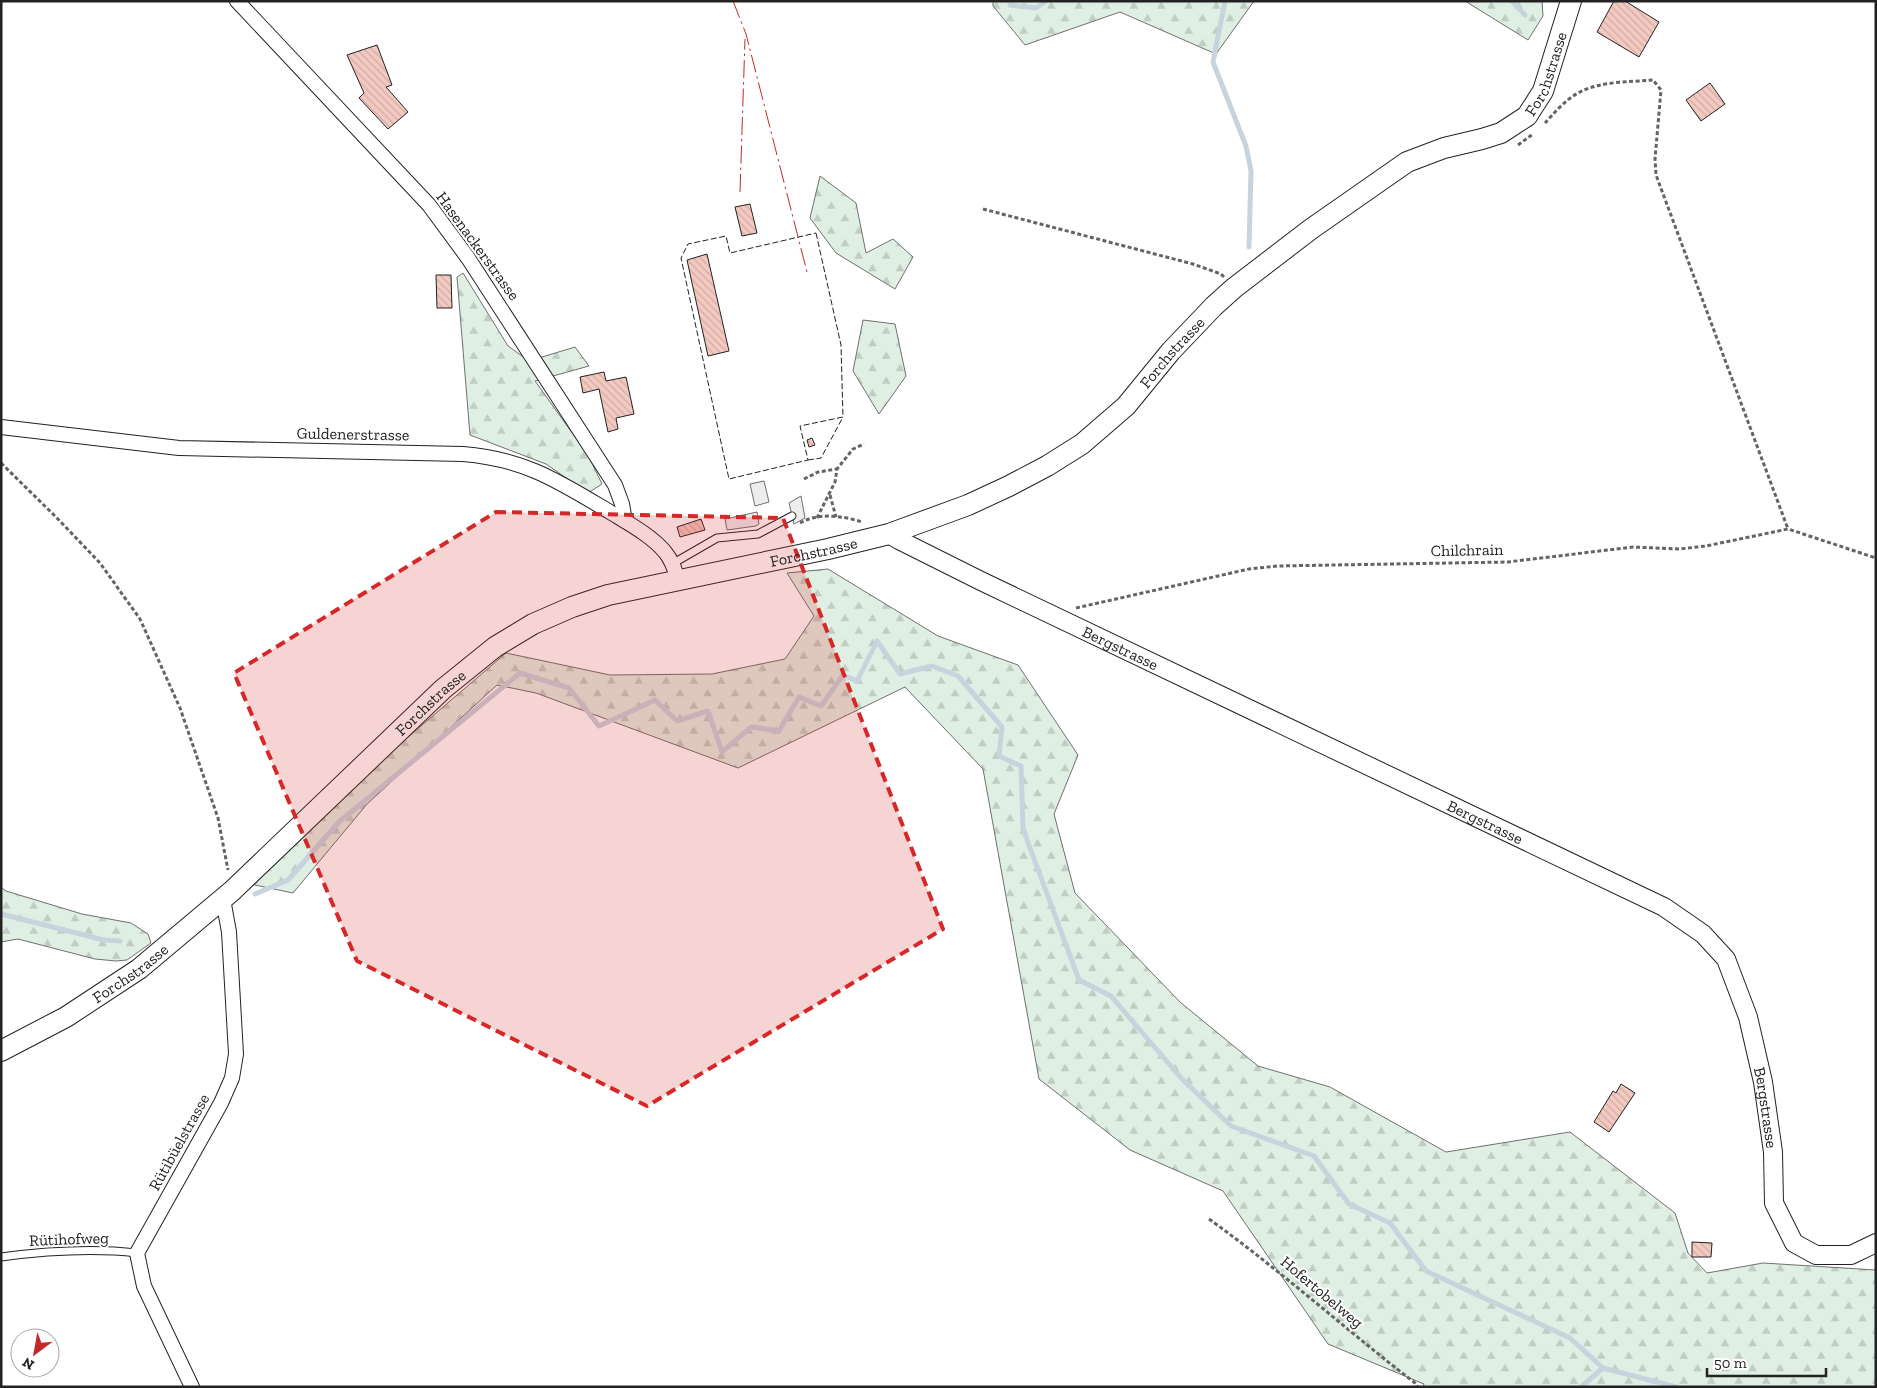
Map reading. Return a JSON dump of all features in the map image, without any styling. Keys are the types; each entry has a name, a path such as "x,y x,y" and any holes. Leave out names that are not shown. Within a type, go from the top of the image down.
{"main road":[{"name":"Forchstrasse","path":"1,1052 66,1017 139,969 223,899 443,688 495,647 533,624 572,608 675,572 828,549 889,534 937,517 1009,486 1047,466 1082,444 1126,406 1177,345 1214,306 1234,288 1311,229 1406,162 1444,148 1494,135 1520,122 1532,109 1543,91 1571,1"}],"street":[{"name":"Hasenackerstrasse","path":"237,1 448,229 615,485 622,504 625,521"},
{"name":"Guldenerstrasse","path":"1,427 179,448 394,452 483,456 517,464 546,475 625,521 660,546 675,572"},
{"name":"Bergstrasse","path":"889,534 1664,907 1703,934 1726,959 1748,1018 1763,1082 1772,1152 1774,1203 1794,1242 1816,1256 1851,1255 1876,1243"},
{"name":"Rütibüelstrasse","path":"137,1253 221,1103 233,1072 236,1054 236,1035 229,932 223,899"},
{"path":"137,1253 144,1286 192,1387"}],"lane":[{"path":"675,572 717,538 758,534 792,516"},
{"name":"Rütihofweg","path":"1,1257 108,1250 137,1253"}],"path":[{"path":"1542,126 1569,99 1579,92 1594,86 1653,80 1662,90 1655,159 1656,174 1788,530"},
{"path":"1528,140 1535,133"},
{"path":"983,209 1193,264 1221,274 1234,288"},
{"path":"817,518 835,482 837,469 853,448 864,444"},
{"path":"1,463 100,563 140,619 180,708 218,818 229,876"},
{"path":"804,479 818,472 837,469"},
{"path":"830,494 836,517"},
{"path":"777,524 796,526 817,518 836,517 865,523"},
{"name":"Chilchrain","path":"1058,617 1069,609 1249,569 1277,566 1508,562 1633,548 1680,549 1706,546 1788,530 1876,558"},
{"name":"Hofertobelweg","path":"1209,1218 1250,1248 1356,1338 1418,1387"}],"highlighted area":[{"path":"496,512 783,518 943,929 647,1106 357,961 234,673"}],"green space":[{"path":"993,1 1254,1 1216,54 1120,12 1025,45 993,6"},
{"path":"1465,1 1542,1 1543,16 1528,40"},
{"path":"820,176 856,203 866,253 893,239 913,257 895,289 836,253 810,218"},
{"path":"463,273 508,346 529,361 575,347 589,366 535,381 588,455 602,484 588,493 546,464 470,435 457,277"},
{"path":"863,320 895,324 906,376 879,414 853,371"},
{"path":"828,569 938,636 1018,665 1078,755 1054,814 1075,893 1180,1002 1258,1066 1330,1087 1446,1152 1570,1132 1675,1213 1688,1253 1707,1273 1763,1263 1876,1270 1876,1387 1423,1387 1424,1384 1328,1344 1223,1191 1130,1150 1039,1079 983,769 905,687 738,768 536,693 497,685 367,804 293,893 250,884 400,744 506,653 610,675 712,674 785,659 814,616 787,573"},
{"path":"1,887 6,891 82,914 131,923 148,934 151,943 127,960 116,961 95,959 18,939 1,942"}],"shaded area":[{"path":"764,481 769,502 755,506 750,484"},
{"path":"801,496 805,518 794,524 789,503"},
{"path":"757,512 759,524 756,526 727,530 725,519"}],"building":[{"path":"1614,1 1625,1 1659,22 1639,57 1597,32"},
{"path":"377,45 392,85 386,87 408,112 388,129 359,98 364,93 347,55"},
{"path":"1710,83 1725,104 1701,121 1686,100"},
{"path":"750,204 757,233 742,236 735,207"},
{"path":"707,254 729,351 708,356 687,260"},
{"path":"436,275 451,275 452,308 437,308"},
{"path":"604,372 606,381 626,377 634,414 616,418 618,429 608,432 599,389 583,393 580,377"},
{"path":"812,438 815,445 809,447 807,440"},
{"path":"701,519 705,530 680,537 677,527"},
{"path":"1621,1084 1635,1093 1609,1132 1594,1122 1613,1091 1616,1093"},
{"path":"1692,1242 1712,1243 1711,1257 1692,1257"}],"waterway":[{"path":"1010,5 1036,8 1046,1"},
{"path":"1225,1 1213,62 1246,146 1251,171 1249,247"},
{"path":"1512,1 1525,15"},
{"path":"255,894 288,880 339,822 520,673 569,688 599,726 655,700 677,721 708,711 722,752 751,727 779,731 799,697 821,706 843,675 857,681 877,641 900,674 932,666 958,676 1002,727 999,756 1021,766 1023,829 1079,980 1111,996 1181,1078 1231,1126 1314,1156 1349,1204 1390,1223 1426,1271 1570,1338 1603,1368 1676,1387"},
{"path":"1,914 104,940 120,941"},
{"path":"1581,1387 1603,1368"}],"fence":[{"path":"816,233 841,345 843,417 800,426 808,460 729,479 681,258 688,244 726,236 730,253 816,233"},
{"path":"808,460 821,458 843,417"}],"power":[{"path":"733,1 746,34 807,272"},
{"path":"740,192 745,39"}]}
